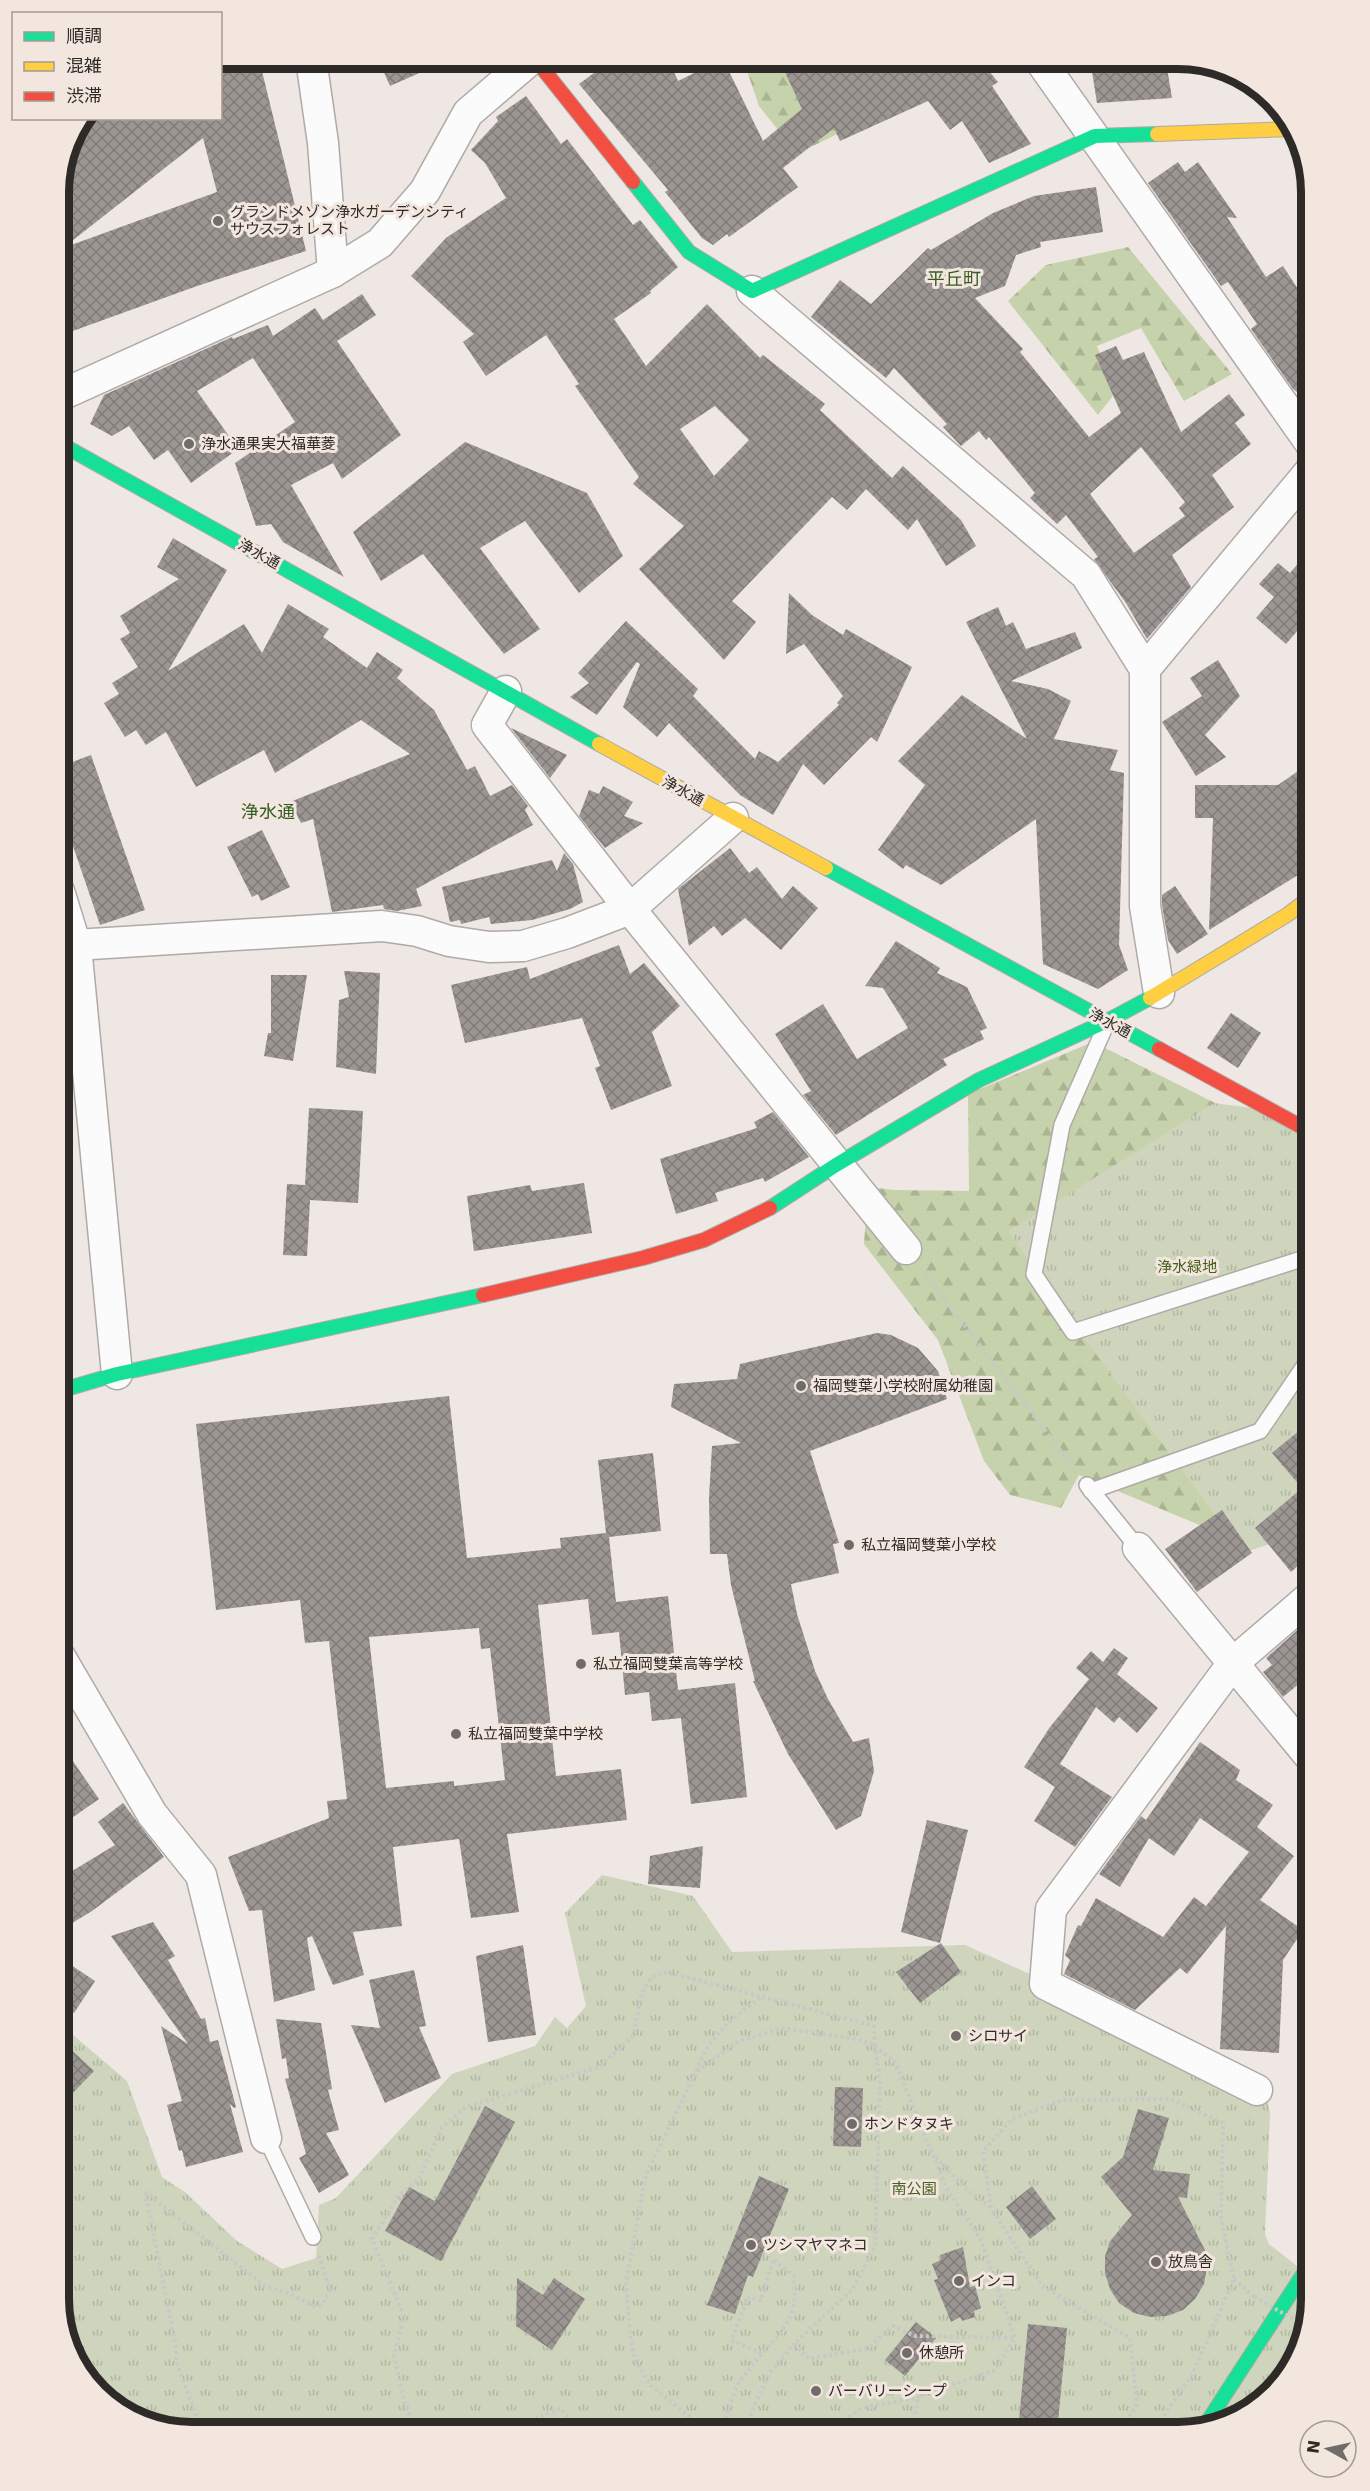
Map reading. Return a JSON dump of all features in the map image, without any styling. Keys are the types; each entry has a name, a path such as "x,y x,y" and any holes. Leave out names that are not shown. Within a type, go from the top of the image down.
{"street":[{"path":"313,69 323,143 333,272"},
{"path":"69,391 333,272 380,243 425,191 468,113 519,69"},
{"path":"543,69 690,252 752,291 1086,575 1145,669 1145,906 1159,993"},
{"path":"1047,69 1301,430"},
{"path":"752,291 1095,136 1283,129"},
{"name":"浄水通","path":"69,449 733,819 1301,1127"},
{"path":"1145,669 1301,482"},
{"path":"506,691 487,725 630,909 906,1249"},
{"path":"69,946 382,926 417,931 449,941 489,947 523,946 630,909 733,819"},
{"path":"69,1388 117,1374 554,1280 704,1240 770,1208 836,1164 979,1080 1107,1021 1159,993 1301,904"},
{"path":"69,963 117,1374"},
{"path":"1138,1548 1301,1746"},
{"path":"1257,2090 1046,1984 1051,1909 1233,1663 1301,1605"},
{"path":"69,1672 152,1814 201,1875 266,2138"},
{"path":"1210,2418 1301,2277"}],"lane":[{"path":"1107,1021 1062,1125 1034,1274 1073,1332 1301,1259"},
{"path":"1138,1548 1088,1487 1260,1431 1301,1371"},
{"path":"266,2138 313,2237"}],"path":[{"path":"906,1249 1088,1487"},
{"path":"413,2422 405,2404 394,2356 404,2316 372,2239 399,2195 419,2179 442,2127 466,2107 600,2067 633,2036 642,1992 652,1977 667,1972 874,2026 880,2085 875,2247 852,2290 794,2344 769,2374 747,2422"},
{"path":"696,2422 651,2386 635,2360 630,2335 626,2282 646,2174 696,2072 705,2048 720,2030 764,1996"},
{"path":"696,2072 739,2041 783,2028 861,2040 875,2046 895,2062 947,2189 981,2240 1015,2338"},
{"path":"991,2208 983,2151 1012,2119 1063,2100 1171,2099 1222,2123 1221,2218 1234,2279 1193,2373 1160,2422"},
{"path":"934,2155 966,2189 991,2208 1042,2286 1130,2338 1137,2404 1126,2422"},
{"path":"198,2422 176,2361 176,2346 145,2192 264,2286 289,2293 314,2306 323,2304 330,2290 313,2237"},
{"path":"726,2422 738,2384 762,2354 786,2323 794,2306 794,2276 773,2259 761,2301 749,2296 731,2340 762,2354"},
{"path":"1234,2279 1254,2297 1299,2322"},
{"path":"794,2344 809,2359 868,2348 893,2326 915,2336 1015,2338"},
{"path":"843,2422 860,2409 918,2397 995,2370 1015,2338"},
{"path":"914,2422 918,2397"},
{"path":"537,2422 537,2418 560,2408 571,2422"}],"green space":[{"path":"746,69 878,69 905,100 797,154 759,106"},
{"path":"1128,247 1232,374 1184,401 1141,328 1097,346 1115,393 1098,415 1008,301 1046,265"},
{"path":"1093,1042 1301,1146 1301,1199 1231,1538 1079,1475 1061,1508 1010,1495 984,1461 938,1340 864,1244 868,1187 894,1190 969,1191 968,1094"},
{"name":"浄水緑地","path":"1214,1103 1276,1111 1301,1126 1301,1533 1243,1553 1036,1273 1009,1231"},
{"name":"南公園","path":"602,1875 693,1896 732,1952 965,1945 1081,1997 1267,2100 1270,2113 1265,2235 1269,2244 1301,2269 1299,2323 1288,2353 1276,2374 1253,2397 1225,2413 1202,2420 1178,2422 184,2422 168,2420 138,2409 117,2397 105,2386 94,2374 78,2346 70,2315 69,2032 127,2081 162,2177 186,2193 237,2241 282,2269 316,2258 319,2205 336,2198 452,2074 535,2046 555,2017 567,2028 586,2006 565,1913"}],"building":[{"name":"グランドメゾン浄水ガーデンシティ サウスフォレスト","path":"222,69 261,69 306,251 197,286 69,332 69,246 217,192 203,138 69,243 69,184 73,160 78,145 92,120 222,120"},
{"path":"382,69 428,69 390,86"},
{"path":"599,69 673,69 678,81 703,69 728,69 763,141 802,109 784,69 987,69 998,82 992,86 1031,144 989,163 962,121 950,130 928,101 840,141 834,128 783,168 798,187 729,237 727,234 713,245 702,238 665,192 668,190 579,84"},
{"path":"1092,69 1167,69 1172,98 1097,103"},
{"path":"526,96 561,144 567,139 633,225 640,220 678,267 650,291 651,293 614,319 646,366 707,304 760,358 763,355 825,404 820,410 892,478 903,466 961,520 976,546 946,566 917,519 908,530 866,489 847,510 832,497 732,601 756,622 724,660 639,569 684,526 633,484 639,477 575,386 579,384 546,335 486,376 463,342 474,334 411,276 446,238 506,198 485,163 471,150 498,121 496,117","holes":["715,406 749,440 714,476 680,429"]},
{"path":"1178,162 1185,172 1198,162 1237,218 1227,217 1266,277 1283,266 1301,294 1301,395 1293,389 1251,329 1257,324 1228,282 1221,286 1148,183"},
{"path":"1096,187 1103,232 1040,242 1041,247 1016,255 1005,286 975,298 1023,349 1020,352 1089,437 1121,413 1095,355 1116,346 1123,360 1144,352 1181,432 1229,394 1245,415 1235,423 1251,444 1212,475 1234,507 1172,555 1191,587 1147,639 1126,603 1094,559 1098,557 1066,515 1057,524 1030,498 1035,493 989,437 986,440 979,431 961,446 943,427 947,424 894,368 886,378 811,317 840,280 871,304 928,248 931,250 993,213 1034,196","holes":["1141,447 1185,502 1179,508 1185,516 1134,553 1090,494"]},
{"path":"362,294 376,315 337,341 401,435 342,479 333,463 291,485 344,577 283,542 271,524 256,526 235,463 295,422 253,358 197,391 238,449 191,483 168,450 154,460 129,426 112,436 90,424 104,395 232,337 233,339 268,325 273,336 315,308 323,320"},
{"path":"465,442 587,493 623,556 579,593 525,521 480,548 540,629 504,654 423,554 381,581 353,532"},
{"path":"173,538 227,570 168,671 244,624 262,653 288,604 329,629 323,637 367,668 377,652 403,670 397,678 434,710 467,770 475,766 490,796 512,785 528,806 525,810 533,825 416,889 422,906 397,911 384,909 383,905 332,912 313,819 301,823 290,802 410,754 361,720 275,773 264,750 196,787 166,732 146,745 136,730 125,737 104,703 119,694 112,683 138,667 120,639 130,633 120,616 179,579 157,567"},
{"path":"1301,560 1301,627 1286,644 1256,618 1274,597 1259,584 1278,563 1290,573"},
{"path":"789,593 812,615 843,635 846,629 912,667 877,742 871,737 824,785 803,764 773,815 740,795 669,723 657,737 623,707 640,664 637,662 597,715 570,697 589,683 578,673 626,621 698,689 693,696 755,759 759,751 778,762 839,705 837,703 843,696 804,644 786,654"},
{"path":"998,607 1006,626 1013,622 1026,649 1075,632 1082,648 1011,681 1048,689 1071,701 1054,739 1118,750 1110,770 1124,773 1119,945 1128,970 1098,989 1043,964 1036,819 941,885 906,865 903,869 878,850 925,785 898,761 962,695 1027,739 966,622"},
{"path":"1218,660 1240,696 1205,735 1226,757 1196,776 1162,722 1202,696 1190,678"},
{"path":"511,728 567,755 550,778"},
{"path":"91,755 145,910 100,925 69,834 69,763"},
{"path":"1301,769 1301,873 1209,930 1213,818 1195,818 1195,785 1278,785"},
{"path":"603,786 633,802 624,816 643,823 605,848 579,816 589,790 599,794"},
{"path":"262,830 290,887 261,901 258,894 252,897 227,847"},
{"path":"730,848 749,873 757,867 782,899 793,886 818,908 781,950 745,918 722,936 714,926 689,946 678,889"},
{"path":"564,853 573,864 583,902 570,909 532,920 491,924 489,917 461,924 460,920 450,922 442,887 552,860 557,871"},
{"path":"1175,886 1208,934 1177,954 1168,940 1162,905 1162,895"},
{"path":"896,941 940,968 937,973 967,987 987,1028 980,1031 984,1039 943,1059 947,1065 836,1135 803,1095 811,1091 775,1034 823,1004 857,1059 908,1028 883,988 865,986"},
{"path":"619,945 630,974 644,963 680,1006 652,1032 672,1086 611,1110 595,1068 600,1066 582,1018 465,1043 451,985 527,967 530,979"},
{"path":"344,971 380,973 376,1074 336,1067 339,1000 349,997"},
{"path":"271,975 307,975 293,1061 264,1056 268,1033 271,1033"},
{"path":"1231,1013 1261,1033 1238,1068 1207,1048"},
{"path":"309,1108 363,1111 358,1203 310,1200 307,1256 283,1255 287,1184 305,1185"},
{"path":"773,1112 809,1157 765,1182 763,1178 715,1193 718,1201 676,1214 660,1159 757,1128 754,1122"},
{"path":"584,1183 592,1233 474,1251 467,1196 530,1185 532,1191"},
{"path":"877,1333 891,1335 918,1348 938,1371 947,1399 810,1451 839,1543 833,1544 839,1573 791,1584 797,1614 815,1671 828,1699 853,1742 869,1738 874,1771 861,1816 836,1830 788,1754 753,1681 755,1681 731,1585 727,1554 710,1554 709,1498 712,1446 741,1443 671,1407 674,1384 737,1379 740,1364"},
{"path":"449,1396 467,1558 561,1548 560,1538 606,1533 598,1460 653,1453 661,1531 609,1537 616,1602 668,1596 678,1690 735,1683 747,1797 691,1804 681,1718 652,1721 649,1692 625,1695 619,1632 592,1635 588,1599 538,1605 556,1776 621,1769 627,1820 507,1834 519,1912 471,1918 459,1839 393,1847 402,1926 353,1932 364,1975 333,1985 312,1936 307,1938 315,1990 274,2002 262,1910 249,1911 228,1857 329,1818 327,1801 347,1799 329,1641 305,1643 300,1600 216,1610 196,1424","holes":["479,1628 481,1649 490,1648 505,1780 454,1786 454,1781 386,1788 369,1637"]},
{"path":"1300,1430 1301,1487 1272,1453"},
{"path":"1301,1489 1301,1563 1291,1572 1255,1528"},
{"path":"1222,1510 1252,1553 1197,1592 1165,1549"},
{"path":"1301,1627 1301,1682 1283,1697 1263,1672 1272,1665 1266,1658"},
{"path":"1114,1648 1128,1658 1117,1674 1158,1708 1137,1733 1119,1717 1114,1723 1096,1707 1060,1764 1112,1797 1075,1847 1034,1821 1055,1787 1024,1767 1050,1727 1089,1679 1076,1668 1091,1651 1103,1662"},
{"path":"1200,1742 1240,1770 1236,1780 1273,1805 1257,1827 1294,1856 1260,1900 1301,1929 1301,1933 1283,1960 1279,2053 1220,2049 1226,1926 1187,1974 1180,1968 1135,2010 1064,1974 1070,1960 1065,1955 1078,1925 1081,1926 1096,1898 1163,1937 1194,1897 1206,1906 1249,1852 1200,1818 1174,1856 1149,1838 1120,1887 1099,1874 1141,1816 1146,1820"},
{"path":"69,1756 99,1799 69,1820"},
{"path":"123,1803 164,1857 92,1911 69,1925 69,1873 115,1845 98,1822"},
{"path":"927,1820 968,1830 940,1943 901,1932"},
{"path":"703,1846 700,1888 648,1884 650,1856"},
{"path":"153,1922 175,1956 168,1960 201,2019 205,2018 210,2042 218,2040 236,2107 230,2104 243,2152 186,2167 182,2150 179,2151 167,2105 182,2101 161,2026 188,2044 111,1936"},
{"path":"941,1943 961,1972 920,2003 896,1972"},
{"path":"523,1945 536,2035 488,2042 476,1956"},
{"path":"69,1964 95,1981 74,2013 69,2009"},
{"path":"414,1970 426,2026 419,2027 441,2078 385,2103 351,2025 380,2028 369,1980"},
{"path":"276,2019 321,2023 332,2089 328,2090 339,2130 326,2133 349,2175 319,2193 299,2158 306,2154 285,2079 289,2078 286,2058 282,2059"},
{"path":"69,2047 94,2071 72,2094 69,2091"},
{"path":"835,2087 863,2088 861,2147 833,2146"},
{"path":"485,2106 515,2122 441,2261 385,2231 409,2187 435,2201"},
{"name":"放鳥舎","path":"1138,2109 1169,2118 1153,2170 1190,2174 1187,2198 1178,2197 1205,2250 1207,2267 1204,2284 1195,2299 1183,2310 1167,2316 1150,2317 1134,2313 1119,2303 1110,2289 1105,2273 1105,2256 1111,2240 1132,2215 1101,2177 1123,2157"},
{"path":"759,2176 789,2189 753,2277 748,2275 735,2314 707,2305"},
{"path":"1032,2186 1056,2219 1030,2239 1006,2207"},
{"path":"963,2247 970,2287 975,2286 981,2308 974,2311 975,2317 962,2321 960,2317 951,2322 934,2280 938,2279 932,2264 941,2260 940,2255"},
{"path":"517,2278 543,2295 554,2278 585,2299 552,2350 516,2326"},
{"path":"916,2322 936,2338 905,2376 885,2360"},
{"path":"1028,2324 1067,2328 1058,2422 1019,2422"}],"traffic: fast":[{"path":"633,182 689,252 752,291 1095,136 1157,134"},
{"path":"69,449 599,744"},
{"path":"826,868 1159,1049"},
{"path":"770,1208 836,1165 979,1080 1107,1021 1150,998"},
{"path":"69,1388 117,1374 483,1295"},
{"path":"1210,2418 1301,2277"}],"traffic: slow":[{"path":"1157,134 1283,129"},
{"path":"599,744 826,868"},
{"path":"1150,998 1301,904"}],"traffic: jam":[{"path":"543,69 633,182"},
{"path":"1159,1049 1301,1127"},
{"path":"483,1295 643,1258 704,1240 770,1208"}],"place":[{"name":"グランドメゾン浄水ガーデンシティ サウスフォレスト","path":"218,221"},
{"name":"浄水通果実大福華菱","path":"189,444"},
{"name":"福岡雙葉小学校附属幼稚園","path":"801,1386"},
{"name":"私立福岡雙葉小学校","path":"849,1545"},
{"name":"私立福岡雙葉高等学校","path":"581,1664"},
{"name":"私立福岡雙葉中学校","path":"456,1734"},
{"name":"シロサイ","path":"956,2036"},
{"name":"ホンドタヌキ","path":"852,2124"},
{"name":"ツシマヤマネコ","path":"751,2245"},
{"name":"放鳥舎","path":"1156,2262"},
{"name":"インコ","path":"959,2281"},
{"name":"休憩所","path":"907,2353"},
{"name":"バーバリーシープ","path":"816,2391"}],"district":[{"name":"平丘町","path":"954,278"},
{"name":"浄水通","path":"268,811"}]}
